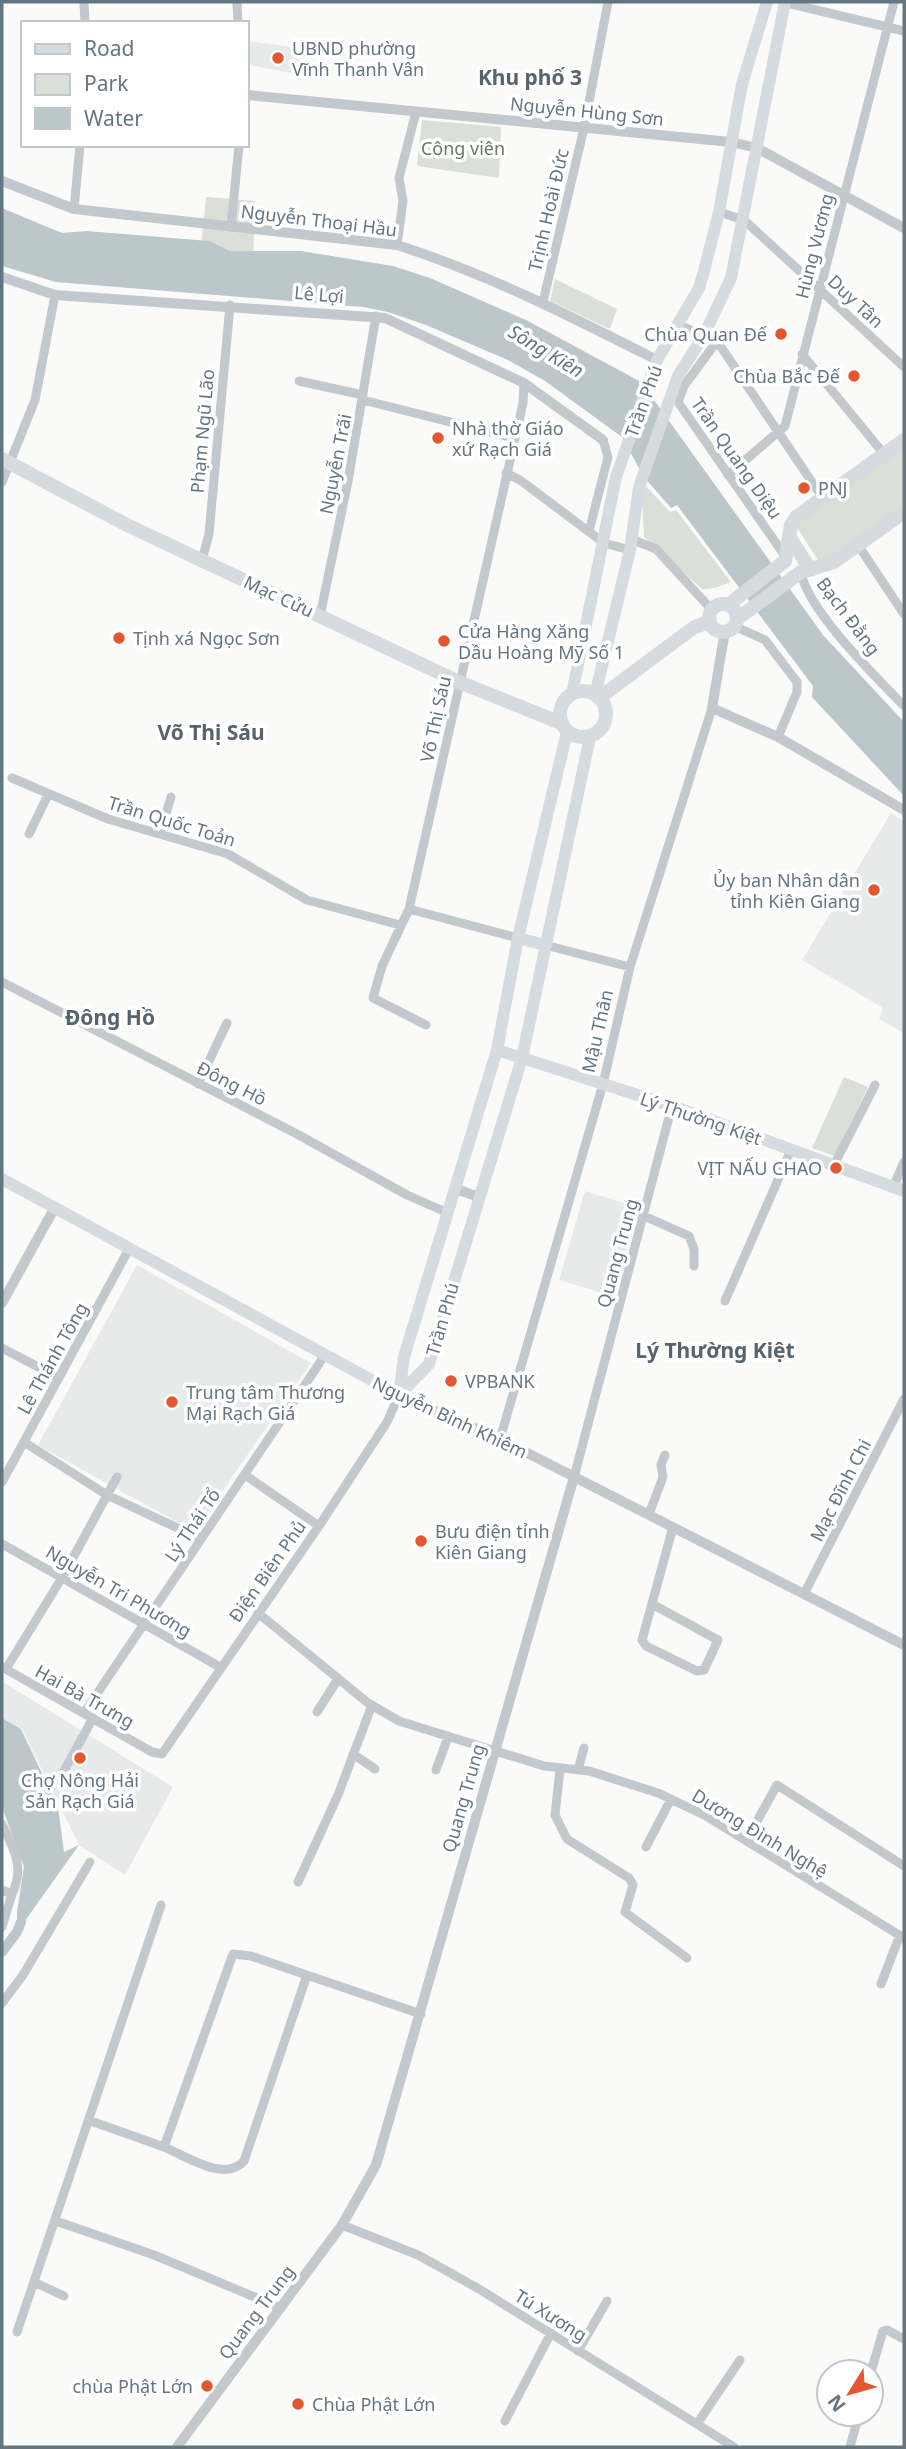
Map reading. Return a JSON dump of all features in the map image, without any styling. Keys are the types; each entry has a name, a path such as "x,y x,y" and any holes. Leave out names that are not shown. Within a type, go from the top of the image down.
{"main road":[{"name":"Trần Phú","path":"399,1395 404,1357 497,1050 518,938 564,727 559,712 563,701 572,694 616,477 655,365 699,288 719,212 742,84 767,2"},
{"name":"Trần Phú","path":"399,1395 429,1364 522,1058 590,737 598,732 606,716 597,697 631,544 639,486 678,376 704,335 731,278 784,2"},
{"path":"572,694 588,692 597,697 711,615 721,604 732,601 786,559 793,520 904,440"},
{"name":"Mạc Cửu","path":"6,461 202,560 459,682 564,727"},
{"path":"711,615 717,630 735,622 806,571 828,566 904,512"},
{"path":"790,538 806,571"},
{"path":"732,601 736,612 735,622"},
{"path":"564,727 578,737 590,737"},
{"path":"518,938 545,945"},
{"name":"Lý Thường Kiệt","path":"497,1050 672,1106 899,1189"},
{"name":"Nguyễn Bỉnh Khiêm","path":"2,1179 399,1395"}],"street":[{"path":"84,2 85,21"},
{"path":"237,2 238,21"},
{"name":"Trịnh Hoài Đức","path":"543,302 584,128 608,2"},
{"path":"784,2 904,31"},
{"name":"Hùng Vương","path":"779,434 785,426 894,2"},
{"name":"Nguyễn Hùng Sơn","path":"248,95 732,142 757,148 904,228"},
{"path":"397,245 402,201 399,178 416,112"},
{"path":"74,209 80,147"},
{"path":"231,227 239,147"},
{"name":"Nguyễn Thoại Hầu","path":"2,181 74,209 397,245 440,259 543,302 655,365"},
{"name":"Duy Tân","path":"719,212 744,220 904,367"},
{"name":"Lê Lợi","path":"2,277 55,295 376,316 418,331 524,383 603,440"},
{"path":"2,482 6,461 35,400 55,295"},
{"name":"Phạm Ngũ Lão","path":"202,560 209,534 230,305"},
{"name":"Nguyễn Trãi","path":"320,616 363,398 376,316"},
{"path":"677,326 717,341 822,497"},
{"name":"Trần Quang Diệu","path":"717,341 684,386 678,402 786,559"},
{"path":"802,354 884,454"},
{"path":"299,381 514,438"},
{"name":"Võ Thị Sáu","path":"426,1025 373,998 400,925 410,909 524,383"},
{"path":"728,475 779,434"},
{"path":"589,531 608,457 603,440"},
{"path":"506,473 604,543 631,544 656,549 711,615"},
{"path":"858,545 904,614"},
{"name":"Bạch Đằng","path":"806,571 808,593 904,706"},
{"path":"735,622 765,640 797,682 797,692 778,737"},
{"name":"Mậu Thân","path":"500,1439 603,1084 630,967 712,708 735,622"},
{"path":"712,708 778,737 904,810"},
{"name":"Trần Quốc Toản","path":"12,778 108,819 229,854 307,901 400,925"},
{"path":"29,834 48,794"},
{"path":"160,833 171,797"},
{"path":"410,909 518,938"},
{"path":"545,945 630,967"},
{"name":"Đông Hồ","path":"2,982 407,1195 448,1213"},
{"path":"198,1084 227,1023"},
{"path":"834,1165 874,1085"},
{"name":"Quang Trung","path":"177,2447 342,2225 376,2165 574,1477 672,1106"},
{"path":"724,1301 791,1150"},
{"path":"899,1189 904,1162"},
{"path":"456,1189 479,1197"},
{"path":"2,1303 54,1209"},
{"path":"645,1216 689,1236 694,1249 694,1266"},
{"name":"Lê Thánh Tông","path":"2,1482 129,1249"},
{"path":"2,1348 60,1378"},
{"name":"Lý Thái Tổ","path":"59,1780 89,1716 145,1624 326,1355"},
{"name":"Nguyễn Bỉnh Khiêm","path":"399,1395 500,1439 904,1645"},
{"name":"Điện Biên Phủ","path":"152,1752 162,1754 167,1750 220,1667 319,1526 387,1422 399,1395"},
{"name":"Mạc Đĩnh Chi","path":"804,1594 904,1399"},
{"path":"24,1442 107,1495 201,1539"},
{"path":"649,1514 663,1477 661,1465 665,1455"},
{"path":"245,1475 319,1526"},
{"path":"4,1668 63,1576 117,1477"},
{"path":"652,1604 718,1640 704,1670 697,1671 643,1643 642,1636 673,1527"},
{"name":"Nguyễn Tri Phương","path":"2,1544 63,1576 220,1667"},
{"name":"Dương Đình Nghệ","path":"258,1613 338,1679 372,1705 399,1721 494,1752 560,1769 578,1770 630,1782 671,1799 746,1841 902,1937"},
{"name":"Hai Bà Trưng","path":"4,1668 152,1752"},
{"path":"317,1712 338,1679"},
{"path":"298,1882 372,1705"},
{"path":"436,1770 448,1737"},
{"path":"578,1770 584,1748"},
{"path":"353,1754 375,1769"},
{"path":"560,1769 555,1815 567,1839 629,1878 633,1885 625,1912 687,1958"},
{"path":"746,1841 777,1785 904,1866"},
{"path":"646,1847 671,1799"},
{"path":"2,1824 16,1853 19,1870 5,1891 2,1927"},
{"path":"2,2003 29,1965 90,1862"},
{"path":"17,2332 91,2120 161,1905"},
{"path":"881,1984 902,1937"},
{"path":"164,2147 230,1958 238,1953 421,2014"},
{"path":"91,2120 225,2171 239,2167 244,2161 307,1975"},
{"path":"56,2221 153,2255 281,2308"},
{"name":"Tú Xương","path":"342,2225 418,2255 551,2333 734,2447"},
{"path":"36,2283 64,2295"},
{"path":"578,2350 607,2301"},
{"path":"875,2358 883,2331 904,2339"},
{"path":"505,2421 551,2333"},
{"path":"697,2424 740,2360"},
{"path":"850,2447 855,2428"}],"shaded area":[{"path":"248,41 301,48 301,75 250,65"},
{"name":"Ủy ban Nhân dân tỉnh Kiên Giang","path":"891,813 904,821 904,1033 879,1019 883,1008 802,960"},
{"path":"585,1191 640,1208 612,1296 559,1280"},
{"name":"Trung tâm Thương Mại Rạch Giá","path":"137,1265 311,1363 197,1528 191,1530 38,1445"},
{"name":"Chợ Nông Hải Sản Rạch Giá","path":"3,1682 173,1787 125,1875 79,1845 22,1729 2,1718"}],"green space":[{"name":"Công viên","path":"422,120 501,127 499,178 417,166"},
{"path":"206,197 255,201 253,263 200,255"},
{"path":"555,279 617,309 610,329 550,301"},
{"path":"904,446 904,507 827,562 819,562 796,526 797,520"},
{"path":"646,486 670,512 676,510 731,582 702,589 644,537 642,497"},
{"path":"844,1077 868,1087 834,1156 812,1148"}],"water":[{"name":"Sông Kiên","path":"2,208 62,233 87,231 209,241 230,251 301,251 393,266 430,278 526,320 641,382 823,635 904,722 904,796 812,697 813,686 677,505 671,508 644,477 622,437 545,381 508,360 388,312 363,307 56,282 2,266"},
{"path":"2,1718 21,1729 58,1807 64,1852 79,1845 17,1932 17,1912 24,1867 2,1807"}],"waterway":[{"path":"2,1952 21,1922"}],"place":[{"name":"UBND phường Vĩnh Thanh Vân","path":"278,58"},
{"name":"Chùa Quan Đế","path":"781,334"},
{"name":"Chùa Bắc Đế","path":"854,376"},
{"name":"Nhà thờ Giáo xứ Rạch Giá","path":"438,438"},
{"name":"PNJ","path":"804,488"},
{"name":"Tịnh xá Ngọc Sơn","path":"119,638"},
{"name":"Cửa Hàng Xăng Dầu Hoàng Mỹ Số 1","path":"444,641"},
{"name":"Ủy ban Nhân dân tỉnh Kiên Giang","path":"874,890"},
{"name":"VỊT NẤU CHAO","path":"836,1168"},
{"name":"VPBANK","path":"451,1381"},
{"name":"Trung tâm Thương Mại Rạch Giá","path":"172,1402"},
{"name":"Bưu điện tỉnh Kiên Giang","path":"421,1541"},
{"name":"Chợ Nông Hải Sản Rạch Giá","path":"80,1758"},
{"name":"chùa Phật Lớn","path":"207,2386"},
{"name":"Chùa Phật Lớn","path":"298,2404"}],"district":[{"name":"Khu phố 3","path":"530,77"},
{"name":"Võ Thị Sáu","path":"211,732"},
{"name":"Đông Hồ","path":"110,1017"},
{"name":"Lý Thường Kiệt","path":"715,1350"}]}
